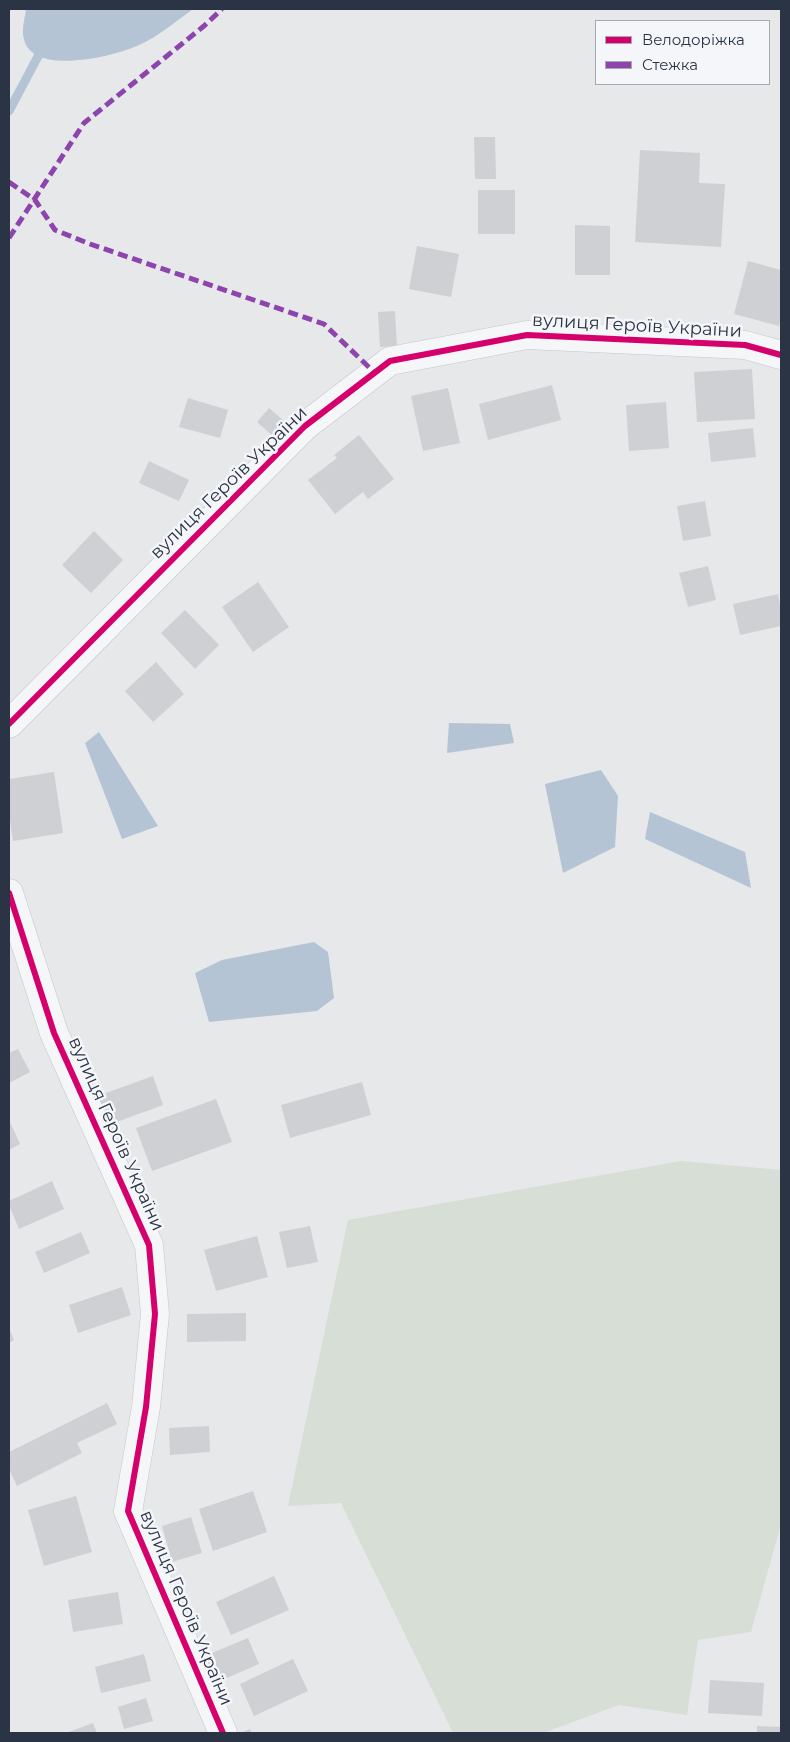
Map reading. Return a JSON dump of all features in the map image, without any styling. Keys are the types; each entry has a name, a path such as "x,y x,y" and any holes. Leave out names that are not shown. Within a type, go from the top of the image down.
{"street":[{"name":"вулиця Героїв України","path":"9,724 305,426 390,361 527,335 745,345 781,355"},
{"name":"вулиця Героїв України","path":"9,893 54,1033 148,1245 155,1314 146,1407 128,1511 223,1733"}],"shaded area":[{"path":"681,1161 781,1170 781,1524 751,1632 698,1640 687,1715 619,1705 543,1733 453,1733 341,1503 288,1506 348,1220"}],"water":[{"path":"26,9 193,9 139,45 95,58 58,60 42,58 30,51 23,35"},
{"path":"449,723 510,724 514,743 447,753"},
{"path":"99,732 158,826 122,839 85,743"},
{"path":"601,770 618,796 615,847 563,873 545,784"},
{"path":"650,812 745,852 751,888 645,839"},
{"path":"314,942 328,952 334,998 317,1011 209,1022 195,973 222,960"}],"building":[{"path":"474,137 495,137 496,179 475,179"},
{"path":"640,150 700,153 699,183 725,184 721,247 635,242"},
{"path":"478,190 515,190 515,234 478,234"},
{"path":"575,225 610,226 610,275 575,275"},
{"path":"417,246 459,254 451,297 409,289"},
{"path":"748,261 781,270 781,317 779,326 734,314"},
{"path":"395,311 397,346 380,347 378,312"},
{"path":"752,369 755,419 697,422 694,372"},
{"path":"552,385 561,420 488,440 479,404"},
{"path":"448,388 460,443 423,451 411,396"},
{"path":"188,398 228,410 220,438 179,427"},
{"path":"666,402 669,448 629,451 626,405"},
{"path":"269,408 290,426 277,440 257,422"},
{"path":"753,428 756,457 711,462 708,433"},
{"path":"359,435 394,479 368,499 363,492 335,514 308,480 337,458 334,455"},
{"path":"149,461 189,480 179,501 139,483"},
{"path":"705,501 711,536 683,541 677,506"},
{"path":"94,531 123,560 91,593 62,565"},
{"path":"708,566 716,600 688,607 679,573"},
{"path":"258,582 289,627 253,652 222,607"},
{"path":"778,594 781,626 740,635 733,604"},
{"path":"185,610 219,645 195,669 161,633"},
{"path":"156,662 184,694 153,722 125,691"},
{"path":"54,772 63,833 13,841 9,813 9,779"},
{"path":"18,1049 30,1072 9,1083 9,1053"},
{"path":"153,1076 163,1105 106,1126 95,1097"},
{"path":"362,1082 371,1115 290,1138 281,1105"},
{"path":"216,1099 232,1142 152,1171 136,1128"},
{"path":"9,1120 20,1144 9,1150"},
{"path":"52,1181 64,1209 19,1229 9,1201"},
{"path":"310,1226 318,1262 287,1268 279,1232"},
{"path":"81,1232 90,1253 44,1273 35,1252"},
{"path":"257,1236 268,1277 216,1291 204,1250"},
{"path":"122,1287 131,1315 78,1333 69,1305"},
{"path":"246,1313 246,1341 187,1342 187,1314"},
{"path":"9,1328 14,1340 9,1343"},
{"path":"107,1403 117,1424 77,1443 82,1453 17,1486 9,1469 9,1452"},
{"path":"209,1426 210,1452 170,1455 169,1428"},
{"path":"253,1491 267,1532 213,1551 199,1509"},
{"path":"76,1496 92,1552 44,1566 28,1510"},
{"path":"191,1517 202,1553 172,1562 162,1526"},
{"path":"274,1576 289,1610 231,1635 216,1602"},
{"path":"118,1592 123,1624 73,1632 68,1600"},
{"path":"248,1638 259,1664 213,1684 202,1657"},
{"path":"144,1654 151,1681 101,1693 95,1667"},
{"path":"293,1659 308,1691 254,1716 240,1684"},
{"path":"710,1680 764,1683 762,1716 708,1713"},
{"path":"146,1698 153,1721 124,1729 118,1707"},
{"path":"93,1723 97,1733 66,1733"},
{"path":"757,1726 781,1727 781,1733 757,1733"},
{"path":"250,1729 252,1733 240,1733"}],"waterway":[{"path":"9,111 44,45"}],"marked path":[{"path":"9,238 84,123 204,26 222,9"},
{"path":"9,182 35,200 55,230 90,244 324,324 375,373"}],"cycle path":[{"path":"9,724 305,426 390,361 527,335 745,345 781,355"},
{"path":"9,893 54,1033 149,1245 155,1314 146,1407 128,1511 223,1733"}]}
